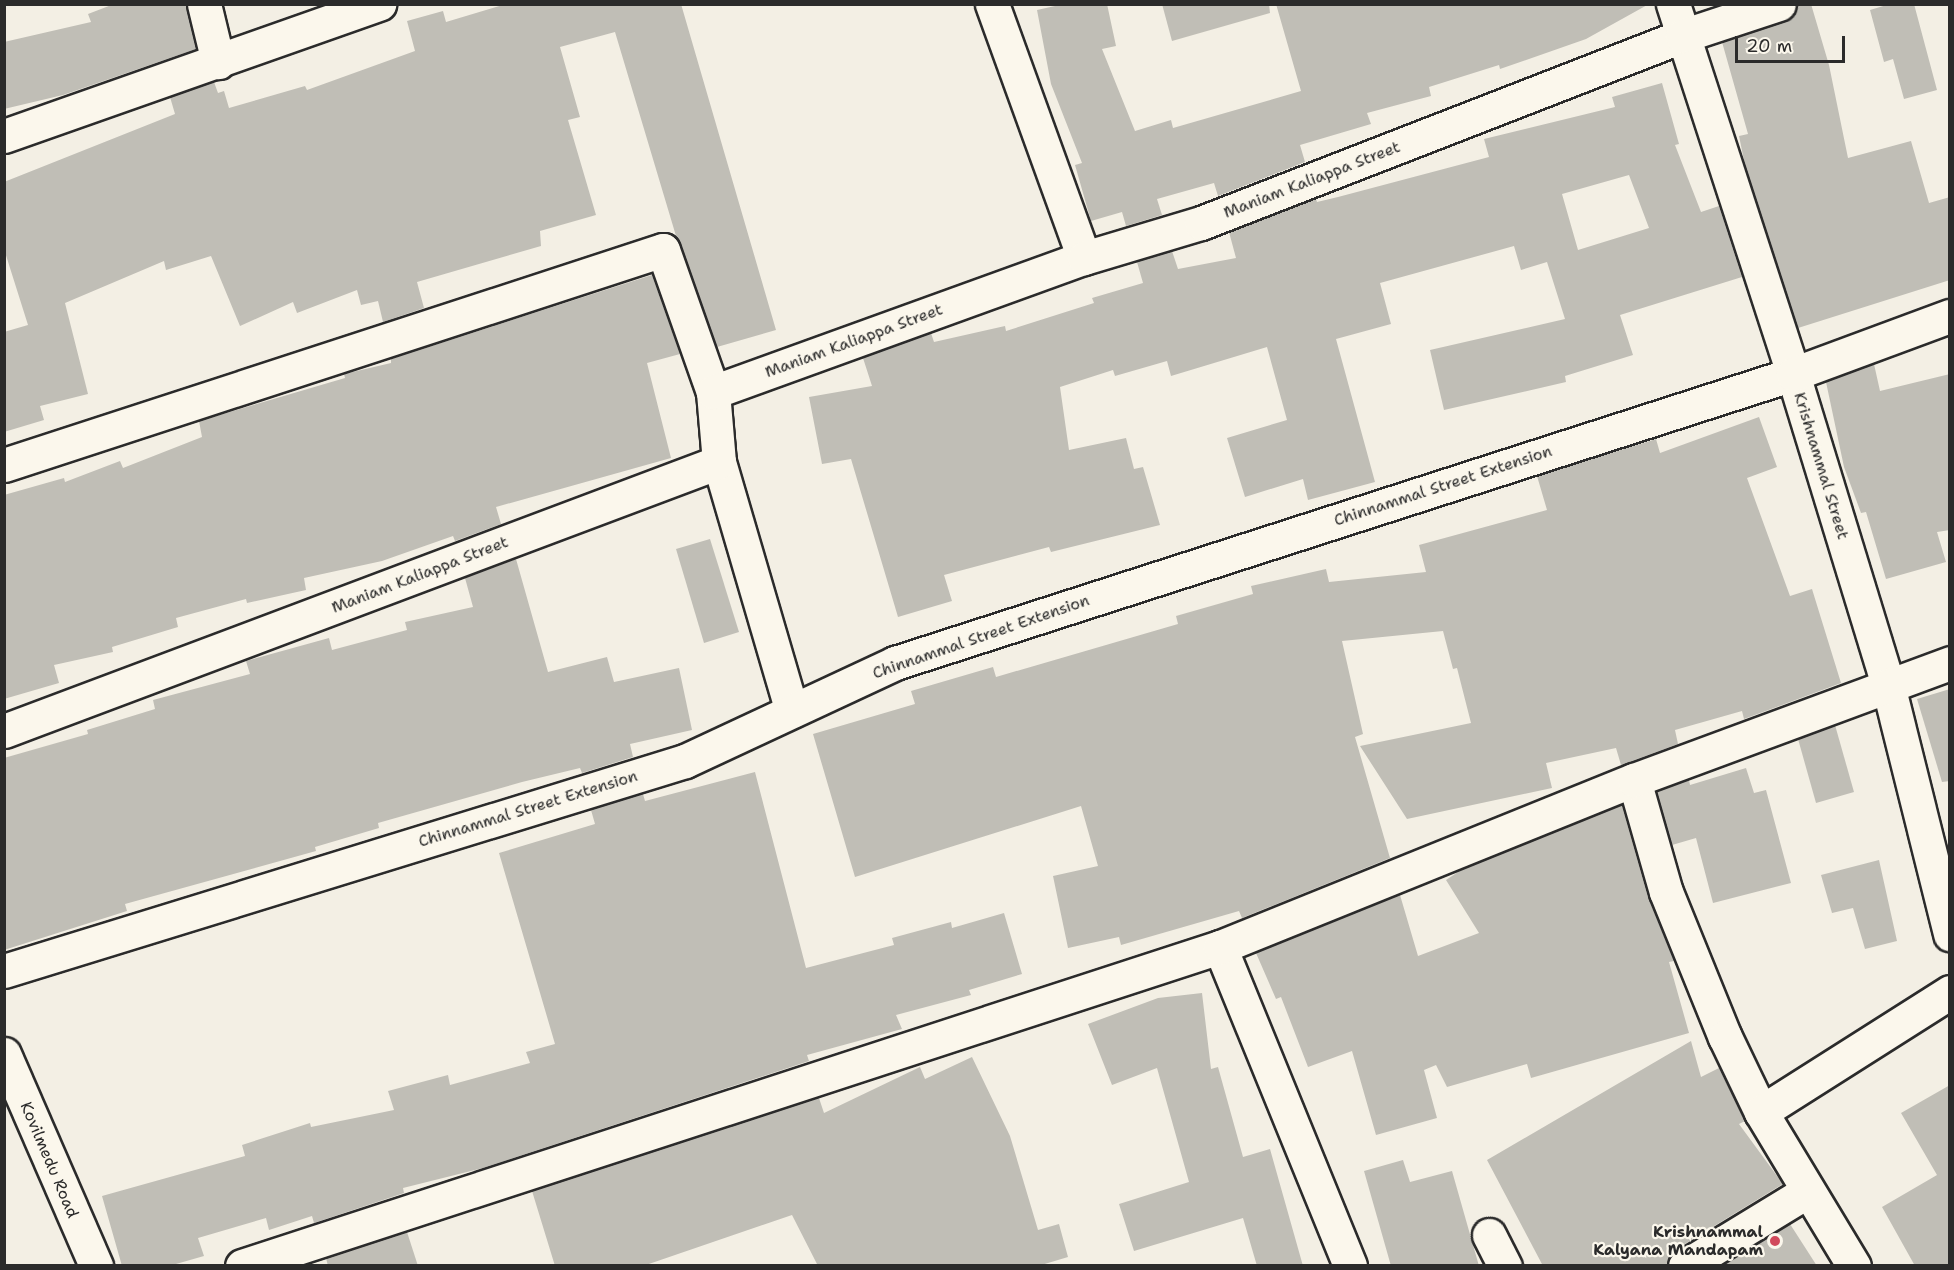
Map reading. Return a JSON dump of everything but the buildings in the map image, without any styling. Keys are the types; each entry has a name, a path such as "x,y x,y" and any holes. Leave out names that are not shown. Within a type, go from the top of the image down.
{"street":[{"path":"204,4 218,62"},
{"path":"4,136 379,4"},
{"path":"992,4 1084,258"},
{"name":"Krishnammal Street","path":"1673,4 1793,374 1888,686 1950,934"},
{"name":"Maniam Kaliappa Street","path":"713,392 1084,258 1201,223 1682,36 1779,4"},
{"path":"4,465 663,250 713,392 719,462 792,711"},
{"name":"Chinnammal Street Extension","path":"4,971 685,761 895,663 1793,374 1950,316"},
{"name":"Maniam Kaliappa Street","path":"4,732 719,462"},
{"path":"242,1266 1220,947 1634,780 1950,663"},
{"path":"1634,780 1670,902 1761,1112 1854,1266"},
{"path":"1220,947 1350,1266"},
{"path":"1761,1112 1950,992"},
{"name":"Kovilmedu Road","path":"4,1054 96,1266"},
{"path":"1685,1266 1808,1191"},
{"path":"1489,1235 1505,1266"}],"place":[{"name":"Krishnammal Kalyana Mandapam","path":"1775,1241"}]}
